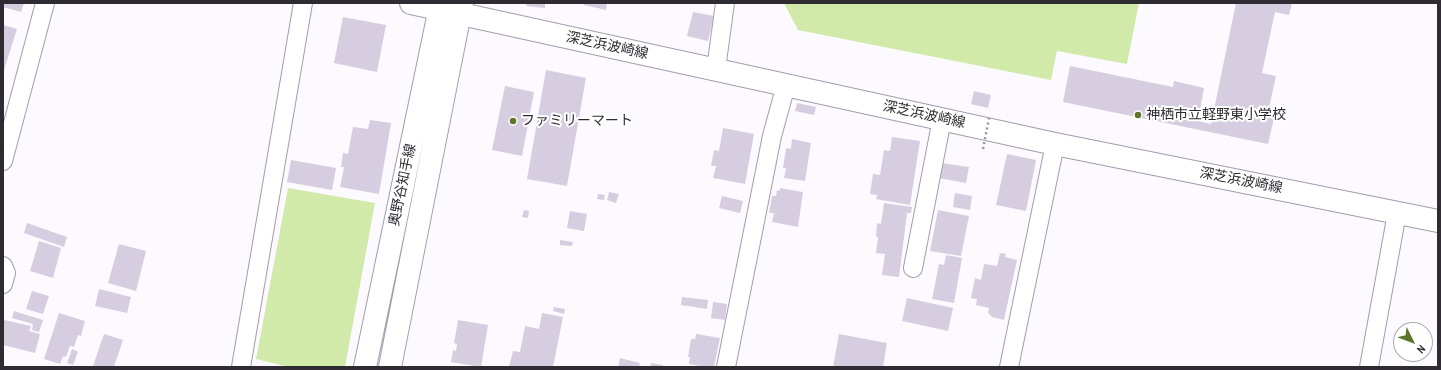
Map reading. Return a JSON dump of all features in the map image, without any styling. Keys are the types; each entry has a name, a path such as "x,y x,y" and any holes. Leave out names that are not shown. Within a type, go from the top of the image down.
{"main road":[{"name":"深芝浜波崎線","path":"411,3 451,7 786,85 1055,144 1438,221"},
{"name":"奥野谷知手線","path":"365,367 451,7"},
{"name":"奥野谷知手線","path":"390,367 451,7"}],"street":[{"path":"3,160 45,3"},
{"path":"241,367 304,3"},
{"path":"716,69 724,3"},
{"path":"726,367 772,136 786,85"},
{"path":"914,268 942,119"},
{"path":"1009,367 1055,144"},
{"path":"1369,367 1397,213"},
{"path":"3,266 6,273 3,284"}],"path":[{"path":"983,149 989,118"}],"green space":[{"path":"784,3 1139,3 1127,64 1057,51 1051,80 798,30"},
{"path":"288,188 375,203 345,367 289,367 256,359"}],"building":[{"path":"3,3 24,3 21,12 3,7"},
{"path":"527,3 545,3 545,8 526,6"},
{"path":"584,3 607,3 606,10 584,5"},
{"path":"1236,3 1292,3 1289,15 1275,12 1262,73 1276,76 1268,113 1275,114 1268,144 1063,102 1070,66 1173,87 1174,81 1204,88 1198,121 1211,124"},
{"path":"693,12 714,16 708,41 687,36"},
{"path":"343,17 386,25 377,72 334,63"},
{"path":"3,25 17,29 3,73"},
{"path":"546,70 586,78 567,186 527,179"},
{"name":"ファミリーマート","path":"505,86 534,92 522,156 492,150"},
{"path":"974,91 991,95 988,108 971,104"},
{"path":"797,103 816,107 814,115 795,111"},
{"path":"370,120 391,123 379,194 340,187 344,167 341,167 343,153 348,154 353,127 368,129"},
{"path":"723,128 754,134 745,184 713,178 716,166 711,166 714,150 719,151"},
{"path":"892,137 920,141 910,205 876,199 877,195 870,194 873,174 880,175 884,150 890,151"},
{"path":"792,139 811,143 805,181 784,178 786,168 783,168 786,148 791,149"},
{"path":"1007,154 1036,160 1026,211 996,205"},
{"path":"291,160 336,168 332,190 287,182"},
{"path":"942,163 969,167 966,183 939,178"},
{"path":"780,188 803,192 798,227 772,222 774,213 769,213 772,196 776,196 777,190 780,191"},
{"path":"609,192 619,194 616,203 607,200"},
{"path":"955,193 972,196 970,210 953,207"},
{"path":"598,194 605,195 604,200 597,199"},
{"path":"722,196 743,201 740,213 719,208"},
{"path":"884,203 912,207 911,213 907,213 899,277 882,275 885,254 876,253 878,238 876,236 877,223 881,224"},
{"path":"524,210 529,211 528,218 522,217"},
{"path":"938,210 969,216 961,256 930,251"},
{"path":"570,211 587,214 584,231 567,228"},
{"path":"27,223 67,237 64,247 24,233"},
{"path":"560,240 573,242 572,246 560,245"},
{"path":"39,241 61,248 53,278 30,271"},
{"path":"119,244 146,251 136,291 108,283"},
{"path":"1000,253 1006,254 1005,257 1017,260 1004,320 992,317 988,313 989,308 976,305 977,299 971,298 975,278 981,280 984,264 997,266"},
{"path":"946,255 962,258 954,303 932,299 939,264 944,265"},
{"path":"99,289 131,297 127,313 95,306"},
{"path":"32,291 49,296 43,314 26,309"},
{"path":"682,297 708,300 707,309 681,305"},
{"path":"907,298 953,308 948,331 902,321"},
{"path":"713,302 727,304 725,320 711,318"},
{"path":"554,307 565,309 564,314 553,311"},
{"path":"14,311 43,320 39,332 32,330 33,324 12,318"},
{"path":"59,313 85,321 81,336 78,335 74,347 70,346 66,357 63,356 60,364 44,359"},
{"path":"542,313 563,317 553,367 509,367 513,351 520,352 525,326 539,329"},
{"path":"4,320 31,326 29,331 40,334 35,353 3,345"},
{"path":"458,320 488,325 481,367 451,362 453,350 456,351 457,344 454,343"},
{"path":"104,334 123,340 114,367 93,366"},
{"path":"696,334 720,338 714,367 689,364 690,357 688,357 691,339 695,339"},
{"path":"839,334 887,343 883,367 833,367"},
{"path":"72,349 78,352 73,365 67,363"},
{"path":"620,358 640,363 639,367 618,367"},
{"path":"651,363 663,365 663,367 650,367"}],"place":[{"name":"神栖市立軽野東小学校","path":"1138,115"},
{"name":"ファミリーマート","path":"513,121"}]}
